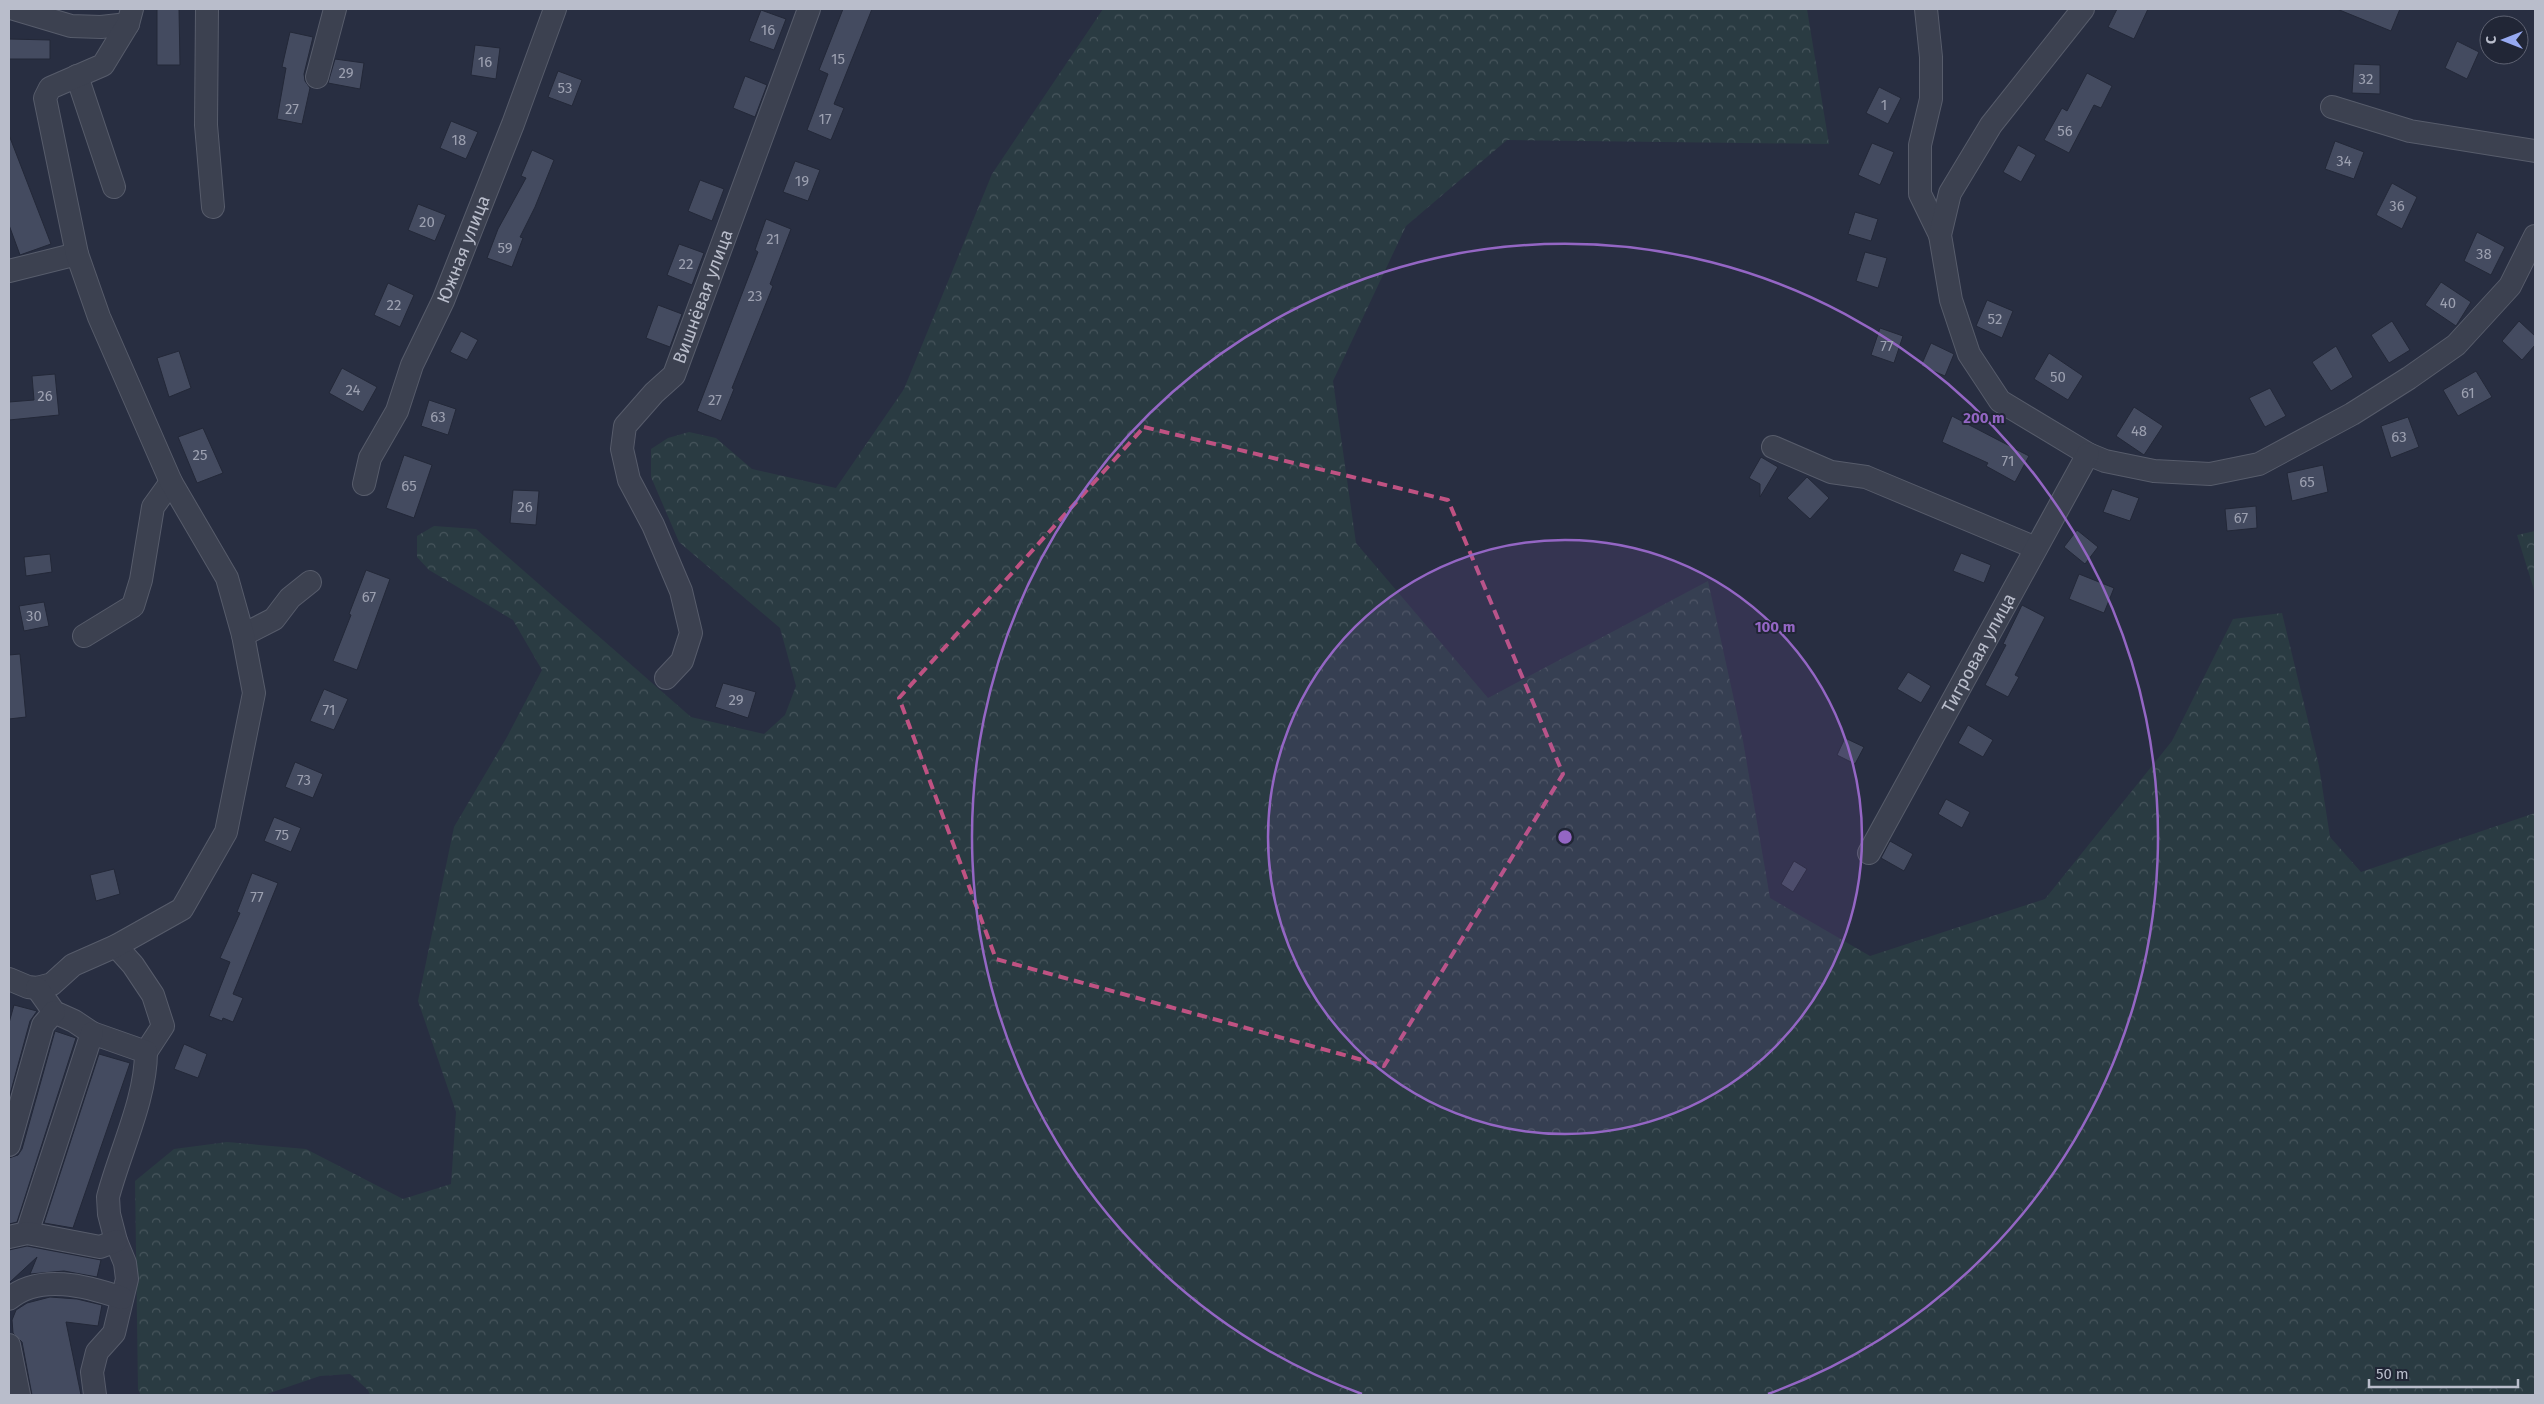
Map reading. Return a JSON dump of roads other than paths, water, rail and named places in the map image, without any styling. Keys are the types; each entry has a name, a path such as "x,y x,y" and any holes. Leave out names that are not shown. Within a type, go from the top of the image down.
{"street":[{"path":"14,9 71,26 101,28 130,16"},
{"path":"207,9 206,125 213,207"},
{"path":"317,77 335,9"},
{"name":"Южная улица","path":"364,484 370,458 398,411 412,365 443,301 513,124 555,9"},
{"name":"Вишнёвая улица","path":"666,678 682,661 691,633 681,591 653,525 629,480 622,448 625,426 674,375 809,9"},
{"path":"1926,9 1931,56 1931,98 1920,145 1920,194 1940,235 1952,300 1969,354 2000,402 2088,454 2105,461 2154,471 2210,474 2259,464 2352,414 2456,345 2510,286 2535,236"},
{"path":"1940,235 1950,193 1991,125 2083,9"},
{"path":"9,979 28,988 52,984 73,965 116,946 182,909 226,832 254,693 243,634 227,578 170,482 99,317 77,254 45,98 50,88 103,65 130,16"},
{"path":"77,76 114,187"},
{"path":"2332,107 2410,130 2535,151"},
{"path":"9,270 77,254"},
{"path":"1773,447 1831,472 1866,477 1945,508 2036,548"},
{"name":"Тигровая улица","path":"1870,853 2088,454"},
{"path":"84,636 133,606 140,580 153,507 170,482"},
{"path":"243,634 274,619 290,598 310,582"},
{"path":"95,1395 92,1372 97,1352 114,1333 127,1278 125,1263 116,1241 109,1214 108,1196 146,1070 146,1052 163,1026 153,996 133,965 116,946"},
{"path":"37,988 54,1012 74,1021 92,1033 146,1052"},
{"path":"9,1145 43,1025 54,1012"},
{"path":"92,1033 18,1235 100,1247 116,1241"},
{"path":"9,1299 19,1290 36,1284 97,1289 122,1298"},
{"path":"9,1345 19,1395"}]}
